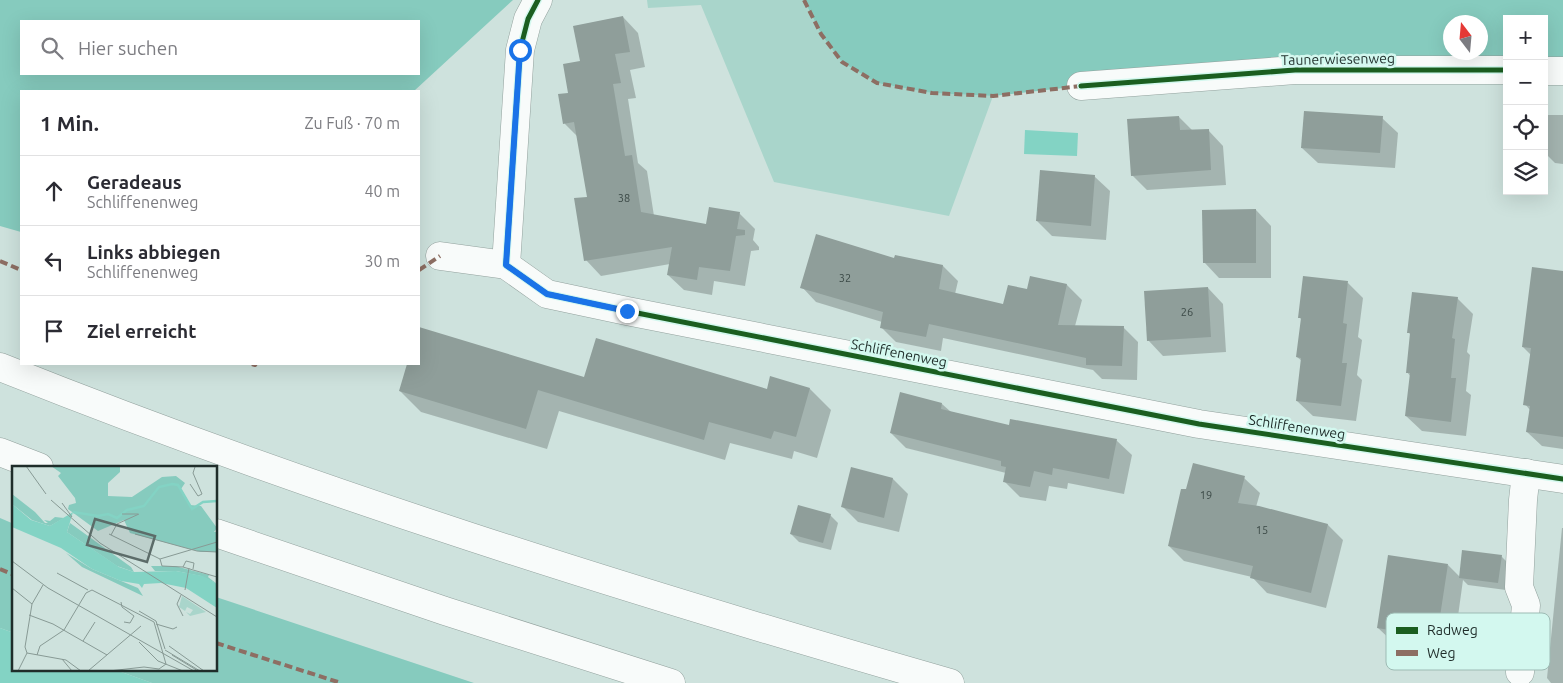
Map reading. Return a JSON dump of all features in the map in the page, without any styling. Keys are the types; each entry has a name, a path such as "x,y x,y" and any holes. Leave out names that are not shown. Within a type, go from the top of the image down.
{"main road":[{"path":"506,265 520,50 528,19 538,0"},
{"name":"Taunerwiesenweg","path":"1081,86 1295,70 1503,70"},
{"path":"1548,71 1563,71"},
{"name":"Schliffenenweg","path":"440,256 506,265 547,294 627,311 1199,424 1563,479"},
{"path":"0,367 198,443 470,537 646,593 950,683"},
{"path":"0,452 36,466"},
{"path":"1525,613 1526,604 1519,587 1526,473"},
{"path":"218,534 454,614 671,683"}],"shaded area":[{"path":"0,0 513,0 415,90 20,90 20,232 0,226"},
{"path":"647,0 804,0 821,34 877,83 933,93 993,96 949,216 774,182 701,5 648,8"},
{"path":"804,0 1563,0 1563,71 1548,71 1548,15 1503,15 1503,70 1081,86 993,96 932,93 877,83 842,62 821,34"},
{"path":"1025,130 1078,133 1077,156 1024,154"},
{"path":"0,518 12,523 12,632 0,628"},
{"path":"218,598 474,683 152,683 116,670 218,670"},
{"path":"0,628 12,632 12,670 116,670 152,683 0,683"}],"building":[{"path":"623,16 630,52 615,54 621,83 613,84 625,156 632,155 641,212 706,224 709,207 740,212 737,229 745,230 745,235 736,236 730,271 699,267 697,280 667,275 672,247 584,261 574,198 587,197 574,122 563,124 558,94 568,93 563,64 580,61 573,26"},
{"path":"1304,111 1383,116 1380,153 1301,148"},
{"path":"1179,116 1180,130 1209,129 1211,170 1131,176 1127,119"},
{"path":"1040,170 1095,175 1091,226 1036,221"},
{"path":"1256,209 1256,263 1203,263 1202,210"},
{"path":"816,234 894,258 895,255 943,265 939,289 1003,304 1008,285 1027,289 1030,276 1067,284 1058,325 1124,326 1122,366 1086,365 1086,358 929,324 926,337 880,328 883,312 800,288"},
{"path":"1532,267 1563,271 1563,437 1526,432 1530,406 1523,405 1531,348 1522,347"},
{"path":"1303,276 1348,281 1343,323 1347,324 1342,363 1347,363 1341,406 1296,401 1301,358 1296,357 1301,318 1298,318"},
{"path":"1208,287 1211,337 1147,341 1144,291"},
{"path":"1412,292 1458,297 1452,338 1455,339 1451,378 1456,378 1451,422 1405,416 1410,373 1406,373 1410,333 1407,333"},
{"path":"420,327 584,377 596,338 767,389 770,376 810,388 796,437 774,431 771,439 709,422 704,440 538,390 526,429 399,391 407,365 420,365"},
{"path":"900,392 942,403 941,409 1009,425 1010,419 1117,439 1109,479 1053,468 1052,475 1034,471 1030,487 1003,482 1006,467 1001,466 1001,461 890,433"},
{"path":"1193,463 1245,476 1238,503 1259,506 1328,524 1311,593 1250,578 1253,566 1168,546 1181,489 1186,489"},
{"path":"851,467 893,478 884,518 841,507"},
{"path":"798,505 831,514 823,543 790,534"},
{"path":"1462,550 1502,555 1498,583 1459,578"},
{"path":"1388,555 1448,564 1441,613 1386,613 1386,630 1377,628"}],"marked path":[{"path":"804,0 821,34 842,62 877,83 932,93 993,96 1081,86"},
{"path":"420,269 440,256"},
{"path":"0,261 20,270"},
{"path":"0,569 12,574"},
{"path":"218,644 341,683"}],"cycle path":[{"path":"538,0 528,19 520,50 506,265 547,294 1199,424 1563,479"},
{"path":"1081,86 1295,70 1503,70"}],"route":[{"path":"520,50 506,265 547,294 627,311"}]}
